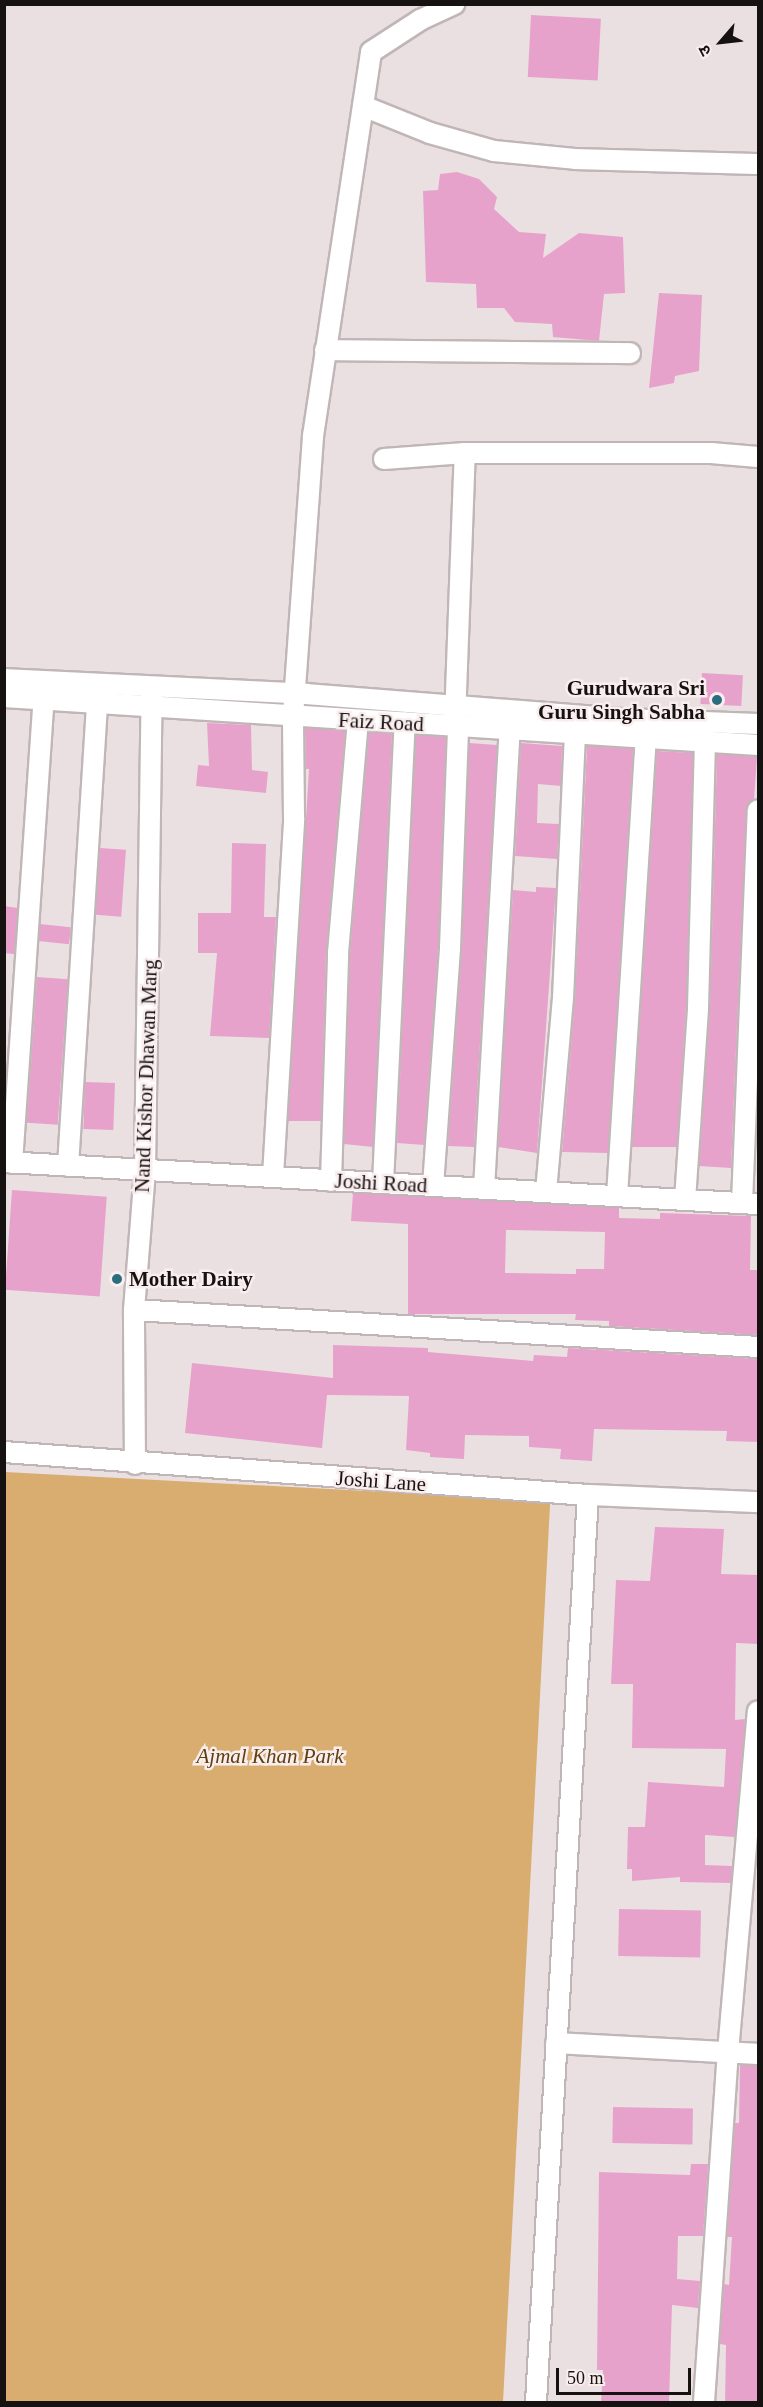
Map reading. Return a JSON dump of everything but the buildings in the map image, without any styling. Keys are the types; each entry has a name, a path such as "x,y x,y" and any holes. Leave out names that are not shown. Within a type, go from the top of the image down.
{"street":[{"path":"273,1176 294,818 293,716 313,436 371,52 420,20 454,4"},
{"path":"363,106 430,134 494,151 575,159 759,164"},
{"path":"325,350 630,353"},
{"path":"384,459 465,453 711,453 759,457"},
{"path":"433,1186 450,948 465,453"},
{"path":"4,679 153,697 295,694 456,720 622,719 759,724"},
{"name":"Faiz Road","path":"4,697 97,703 153,697 293,716 405,723 456,720 510,730 759,745"},
{"name":"Nand Kishor Dhawan Marg","path":"135,1464 134,1310 146,1170 153,697"},
{"path":"8,1162 44,699"},
{"path":"68,1166 97,703"},
{"path":"331,1181 338,953 358,721"},
{"path":"383,1183 405,723"},
{"path":"484,1189 510,730"},
{"path":"546,1192 563,998 575,734"},
{"path":"617,1196 646,739"},
{"path":"685,1200 698,1008 705,742"},
{"path":"750,1203 759,810"},
{"name":"Joshi Road","path":"8,1162 750,1203"},
{"path":"134,1310 759,1347"},
{"name":"Joshi Lane","path":"4,1452 135,1464 588,1495 759,1502"},
{"path":"536,2403 588,1495"},
{"path":"704,2403 728,2052 759,1711"},
{"path":"556,2043 759,2054"}],"green space":[{"name":"Ajmal Khan Park","path":"5,1472 550,1501 503,2402 4,2402"}],"place":[{"name":"Gurudwara Sri Guru Singh Sabha","path":"717,700"},
{"name":"Mother Dairy","path":"117,1279"}]}
